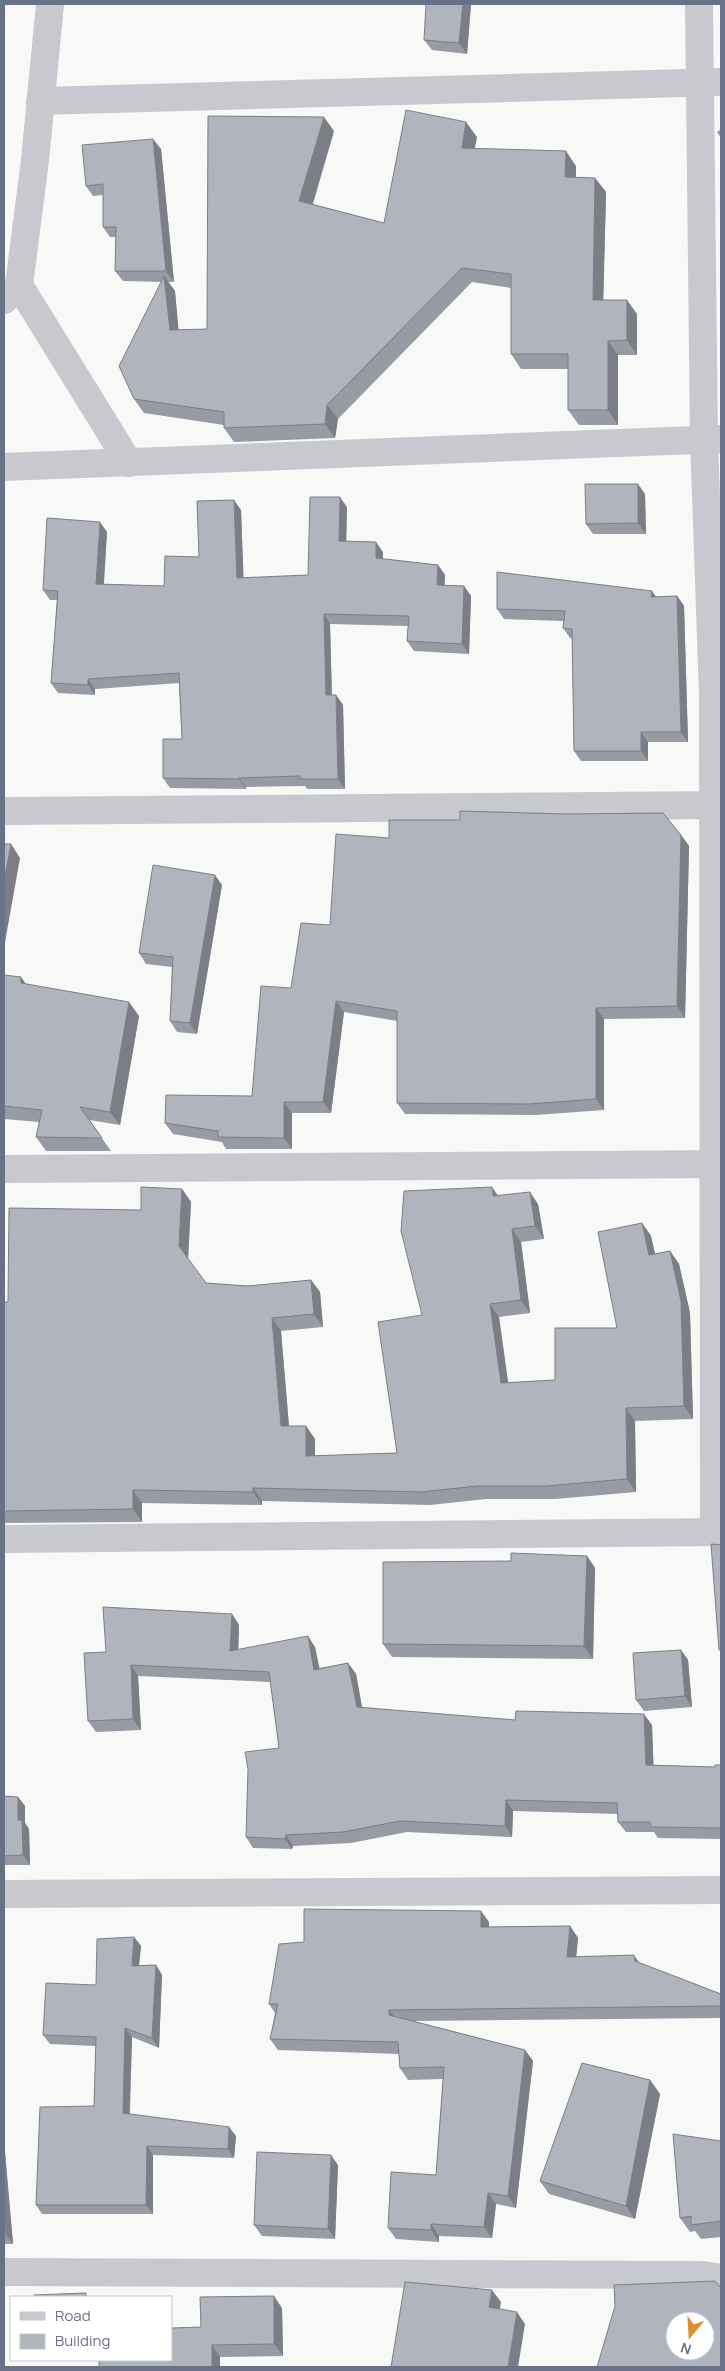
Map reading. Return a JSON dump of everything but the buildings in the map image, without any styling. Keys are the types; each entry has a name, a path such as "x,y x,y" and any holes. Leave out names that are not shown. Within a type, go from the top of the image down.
{"street":[{"path":"50,4 40,101 11,293 129,463"},
{"path":"4,1540 718,1532 717,805 712,695 710,82 699,4"},
{"path":"40,101 710,82"},
{"path":"4,467 712,439"},
{"path":"4,812 717,805"},
{"path":"4,1169 718,1164"},
{"path":"4,1894 721,1890"},
{"path":"4,2272 693,2275 721,2278"}]}
